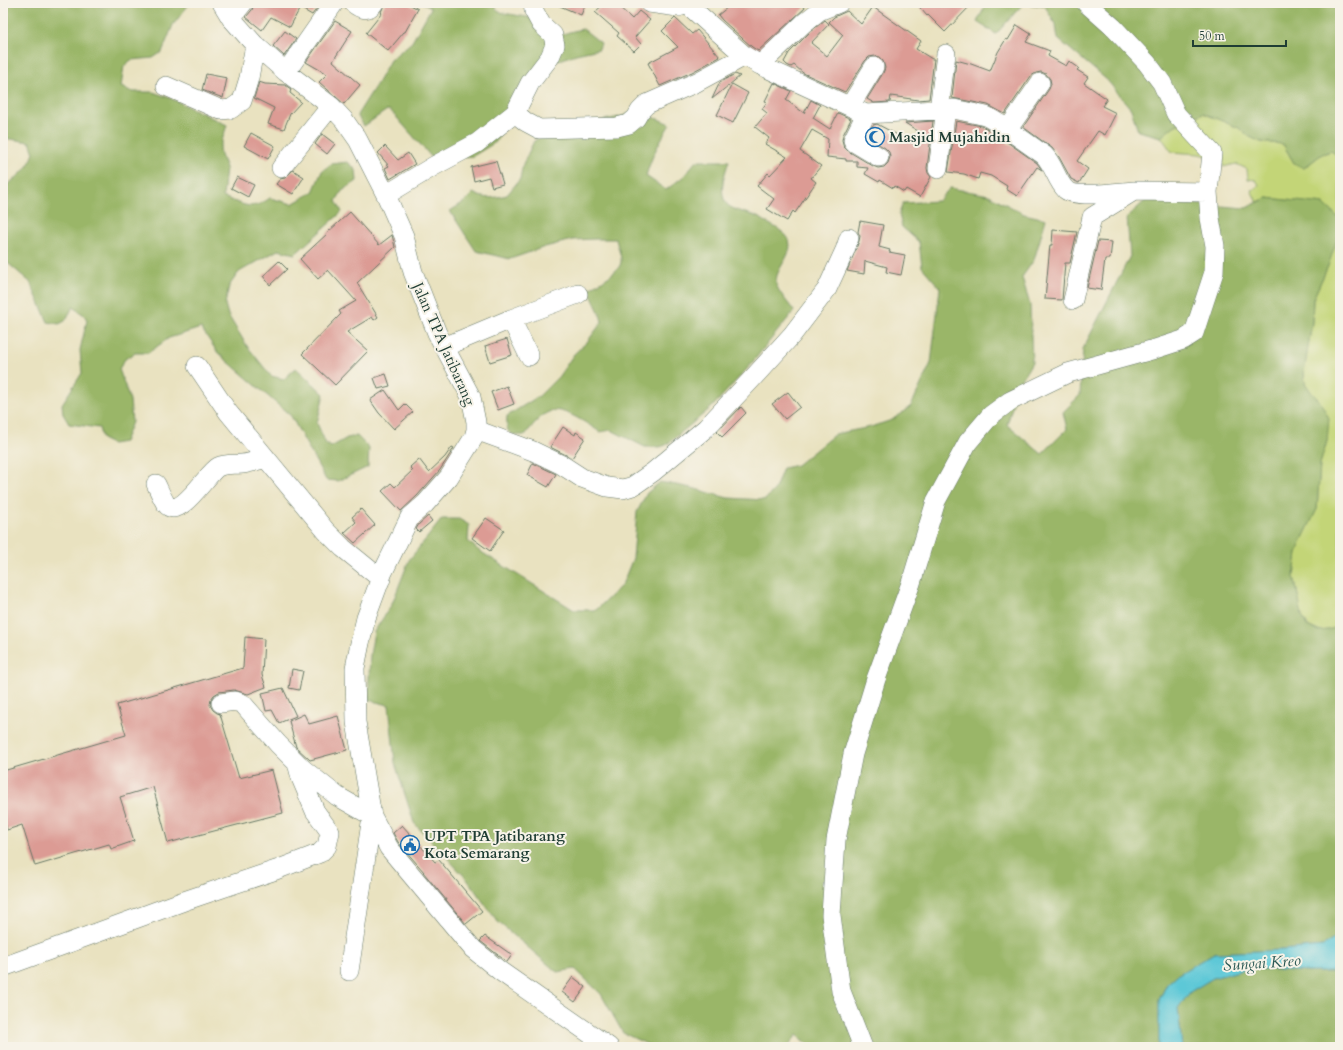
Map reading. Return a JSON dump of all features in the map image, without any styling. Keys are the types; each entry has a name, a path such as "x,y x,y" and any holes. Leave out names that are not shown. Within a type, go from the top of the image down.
{"street":[{"path":"226,10 243,3"},
{"path":"286,72 334,3"},
{"path":"354,3 360,8 366,9 371,7 374,3"},
{"path":"386,195 434,166 477,143 515,113 530,83 550,57 555,45 553,35 541,24 534,11 533,3"},
{"path":"649,3 671,7 690,4 753,60 858,110 954,109 986,116 1008,129 1044,155 1050,161 1063,186 1069,192 1090,194 1134,192 1208,192"},
{"path":"515,113 526,122 539,129 617,127 629,124 647,104 753,60 819,11 839,3"},
{"path":"863,1047 840,991 831,916 836,840 855,746 876,679 911,583 936,501 968,442 991,415 1010,401 1068,373 1155,349 1183,340 1194,333 1214,272 1215,246 1210,218 1208,192 1212,153 1176,114 1162,83 1147,63 1113,27 1086,3"},
{"name":"Jalan TPA Jatibarang","path":"226,10 255,45 286,72 332,106 358,140 386,195 404,236 413,272 437,333 471,397 476,430"},
{"path":"166,86 221,110 231,109 242,101 250,78 255,45"},
{"path":"938,169 946,54"},
{"path":"874,67 858,110 853,138 854,142 879,157"},
{"path":"1008,129 1040,83"},
{"path":"281,168 332,106"},
{"path":"1073,300 1092,217 1134,192"},
{"path":"349,971 369,847 372,816 356,722 356,668 366,618 380,579 410,517 425,504 449,477 474,437 476,430 533,451 562,465 582,478 617,489 624,489 633,486 653,472 706,428 792,336 827,289 849,238"},
{"path":"444,347 510,319 578,294"},
{"path":"510,319 529,356"},
{"path":"197,366 228,412 326,532 380,579"},
{"path":"156,484 166,504 171,508 175,508 189,499 217,467 243,464 266,458"},
{"path":"221,703 235,701 243,704 297,763 337,796 372,816 390,848 473,949 500,971 609,1047"},
{"path":"3,967 184,900 276,870 320,853 327,846 330,832 315,811 297,763"}],"green space":[{"path":"3,3 97,3 100,7 119,3 190,3 173,25 162,52 153,58 131,60 124,66 121,87 133,92 153,92 170,98 227,125 219,150 226,168 223,197 252,206 270,198 292,204 313,192 322,171 331,164 348,162 356,170 357,181 342,191 336,201 342,212 295,254 278,250 239,272 229,286 225,304 228,315 247,346 271,376 284,379 296,368 324,394 317,423 326,444 331,447 347,438 357,436 369,448 368,467 338,481 326,480 291,416 218,353 201,328 169,338 148,353 135,353 125,359 119,369 130,400 132,422 124,442 112,444 102,439 99,428 69,424 63,414 62,404 82,373 80,350 87,320 84,315 73,307 65,321 59,324 48,322 30,282 3,259 3,188 17,177 29,164 34,153 30,142 3,138"},
{"path":"423,3 496,3 496,9 503,13 533,18 559,35 583,29 601,43 599,49 576,54 539,68 510,109 496,142 473,156 434,160 391,111 387,110 364,126 357,115 390,60 412,42 431,8"},
{"path":"987,3 1340,3 1340,157 1331,151 1322,154 1304,168 1294,163 1283,144 1261,142 1250,137 1239,128 1203,113 1174,126 1161,137 1138,131 1131,109 1107,80 1058,39 1056,26 1045,6 1023,4 996,34 977,22"},
{"path":"636,110 670,124 653,156 646,176 666,190 684,176 696,161 729,161 723,187 724,199 727,204 732,208 761,219 780,230 788,238 790,244 789,250 779,271 776,283 781,294 794,311 746,370 712,407 666,445 660,447 645,447 611,430 600,432 576,417 556,410 543,415 525,435 512,434 508,430 507,416 539,396 559,376 574,354 587,342 602,322 600,313 589,289 608,277 620,266 621,257 616,239 572,240 545,247 510,259 476,251 450,211 464,202 473,193 482,197 490,198 507,195 520,179 523,164 534,141 551,131 624,116"},
{"path":"1203,113 1239,128 1250,137 1261,142 1283,144 1294,163 1304,168 1322,154 1332,151 1340,157 1340,626 1328,630 1318,631 1308,626 1302,616 1294,576 1297,553 1317,509 1320,464 1327,441 1319,400 1305,383 1304,372 1312,322 1313,299 1328,266 1324,204 1267,198 1257,202 1251,190 1257,188 1259,185 1256,180 1248,179 1247,169 1236,164 1223,167 1223,159 1199,154 1172,152 1161,137 1174,126"},
{"path":"950,188 989,195 1024,214 1046,219 1034,260 1022,277 1030,305 1032,362 1018,386 1007,425 1042,454 1067,429 1063,412 1080,395 1083,349 1130,256 1127,217 1146,200 1246,208 1267,198 1324,204 1337,216 1340,221 1339,234 1328,266 1313,299 1312,322 1304,372 1305,383 1319,400 1329,418 1327,441 1320,464 1317,509 1297,553 1294,576 1302,616 1307,626 1318,631 1328,630 1340,626 1340,935 1323,946 1283,950 1214,953 1177,975 1167,984 1159,1000 1159,1047 812,1047 797,1035 787,1047 653,1047 623,1033 601,994 575,969 557,972 497,921 466,878 414,823 395,763 389,705 368,700 370,655 374,632 392,604 409,560 442,519 459,519 469,525 468,541 478,550 574,610 596,610 622,585 633,558 637,512 647,493 660,482 692,488 728,498 765,500 775,489 783,468 797,465 835,434 871,427 892,420 911,406 931,363 940,288 922,267 919,242 902,227 899,214 903,203 938,201"},
{"path":"1340,966 1340,1047 1182,1047 1178,1008 1190,992 1213,978 1250,968 1308,972 1334,972"}],"water":[{"name":"Sungai Kreo","path":"1340,935 1340,966 1334,972 1308,972 1250,968 1213,978 1190,992 1178,1008 1182,1047 1159,1047 1159,1000 1167,984 1177,975 1214,953 1283,950 1323,946"}],"building":[{"path":"254,3 321,3 312,15 300,8 290,27 271,17 262,30 246,17 252,10"},
{"path":"385,3 407,3 418,9 405,32 388,51 366,33 382,13 381,12"},
{"path":"553,3 586,3 581,15"},
{"path":"605,3 615,3 632,19 639,11 650,20 635,37 641,44 634,51 617,36 619,33 595,12"},
{"path":"733,3 802,3 805,8 758,51 718,15"},
{"path":"916,3 973,3 945,32 928,15 927,16"},
{"path":"873,7 921,41 916,49 934,59 929,99 918,100 891,96 890,102 874,103 867,99 885,68 883,61 879,57 869,57 865,61 845,92 803,73 794,65 791,67 784,62 789,53 811,31 825,20 829,24 811,43 827,56 843,35 829,22 834,17 847,11 861,24"},
{"path":"675,18 692,34 697,30 720,57 692,72 660,86 648,63 678,47 662,31"},
{"path":"335,21 352,31 333,61 360,85 344,104 319,82 327,74 306,62"},
{"path":"1017,25 1031,34 1026,42 1050,51 1048,56 1066,66 1069,61 1079,68 1077,70 1088,77 1084,83 1107,99 1102,106 1116,113 1105,135 1098,131 1077,161 1088,169 1079,183 1071,179 1059,157 1052,148 1023,127 1049,89 1051,84 1050,79 1046,74 1041,72 1031,76 1005,114 988,105 952,98 956,60 990,71 998,52 1006,39 1008,40"},
{"path":"285,31 296,39 284,56 273,46"},
{"path":"206,74 227,78 223,98 202,90"},
{"path":"735,74 740,76 712,99 720,82"},
{"path":"259,82 265,84 285,85 291,89 290,93 301,102 290,114 284,129 268,124 274,108 254,98"},
{"path":"774,83 791,91 786,100 804,113 811,100 820,105 813,118 830,129 838,113 851,119 843,135 842,140 844,147 848,151 878,168 884,167 888,163 890,157 889,152 885,148 867,137 873,125 877,124 914,144 921,133 905,123 933,121 927,168 931,177 920,197 906,189 904,192 894,186 893,188 880,180 879,182 865,174 868,168 857,167 857,161 846,161 846,159 827,157 828,139 812,130 800,151 821,166 811,178 816,182 795,213 793,211 787,221 767,209 774,199 757,186 768,173 770,175 787,157 765,144 769,138 755,127 767,113 762,109 767,102 765,101"},
{"path":"732,84 748,93 733,123 717,115"},
{"path":"956,121 982,126 1037,163 1042,170 1037,167 1017,196 1006,189 1007,186 991,176 980,173 978,179 964,174 948,172"},
{"path":"251,133 275,146 268,159 244,146"},
{"path":"322,134 335,144 327,154 315,144"},
{"path":"385,146 398,160 408,153 415,164 390,179 385,168 389,166 378,153"},
{"path":"496,161 503,184 492,187 489,177 474,181 471,167"},
{"path":"293,170 304,177 293,194 276,184 280,179 285,178"},
{"path":"237,177 254,185 248,197 231,188"},
{"path":"350,212 379,245 392,235 395,247 357,283 378,317 374,320 372,317 347,332 368,351 335,385 302,354 341,314 339,311 356,301 328,270 318,279 300,259"},
{"path":"860,221 883,225 879,247 890,250 889,252 905,255 901,275 886,272 887,267 865,261 864,274 847,271 859,241 860,236 858,232"},
{"path":"1053,230 1077,232 1070,263 1065,263 1062,300 1045,299 1050,245 1052,245"},
{"path":"1098,241 1112,242 1110,259 1105,259 1101,290 1087,288"},
{"path":"279,261 287,269 270,285 263,276"},
{"path":"507,339 512,355 490,362 485,346"},
{"path":"386,374 390,386 378,389 374,378"},
{"path":"507,386 514,404 498,410 491,392"},
{"path":"385,390 399,410 405,404 413,412 394,429 379,413 370,400"},
{"path":"788,392 800,407 785,419 772,404"},
{"path":"741,407 746,413 722,437 717,432"},
{"path":"563,427 575,435 576,432 585,438 572,458 550,447"},
{"path":"452,447 454,448 440,470 417,496 401,511 382,491 391,483 395,487 413,470 410,467 419,459 429,472 445,457"},
{"path":"533,463 556,474 548,487 527,475"},
{"path":"361,509 375,525 355,543 344,533 356,522 352,517"},
{"path":"428,516 432,521 419,532 416,529"},
{"path":"486,518 504,530 490,551 472,538"},
{"path":"245,637 264,639 262,675 266,687 248,694 234,690 219,692 211,699 210,705 213,710 220,714 239,778 272,770 283,813 168,843 153,787 120,797 134,841 111,849 109,844 35,866 22,825 7,830 3,815 3,771 126,735 117,705 243,668"},
{"path":"292,669 303,671 299,690 289,688"},
{"path":"283,688 296,716 279,723 272,710 266,711 262,693"},
{"path":"304,714 309,724 338,716 347,750 310,760 296,747 289,721"},
{"path":"402,825 435,862 439,860 482,911 466,924 398,842 393,833"},
{"path":"485,936 512,955 507,962 480,941"},
{"path":"573,977 586,987 575,1002 562,992"}],"place":[{"name":"Masjid Mujahidin","path":"875,137"},
{"name":"UPT TPA Jatibarang Kota Semarang","path":"410,845"}]}
